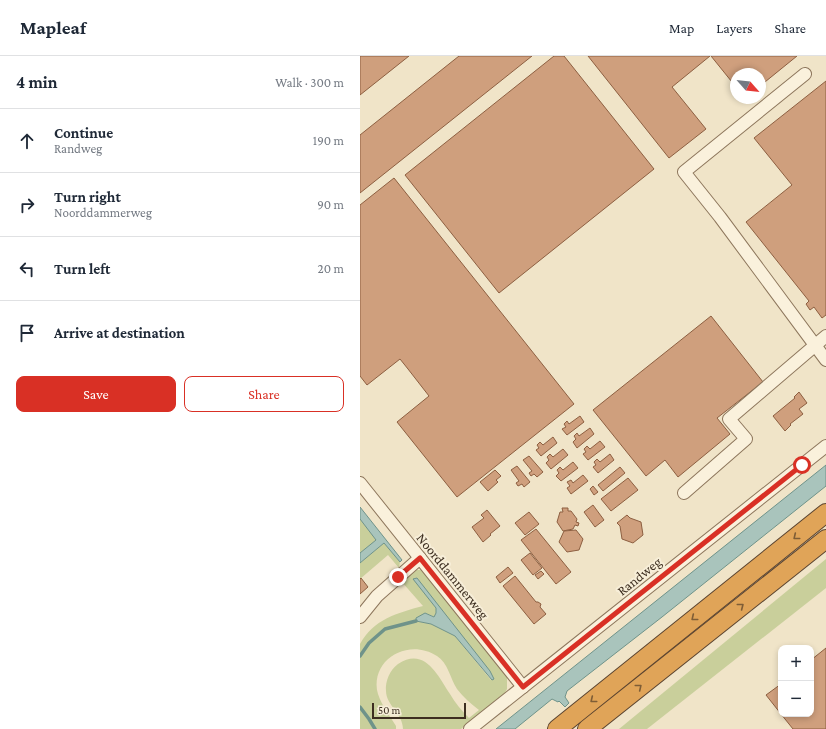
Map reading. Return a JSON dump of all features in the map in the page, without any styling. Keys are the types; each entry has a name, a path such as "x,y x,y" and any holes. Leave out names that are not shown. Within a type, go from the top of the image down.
{"highway":[{"path":"557,729 826,513"},
{"path":"587,729 826,539"}],"street":[{"path":"805,74 684,172 720,217 826,360"},
{"path":"684,492 746,439 729,419 826,336"},
{"name":"Randweg","path":"470,729 826,446"},
{"name":"Noorddammerweg","path":"360,483 523,687"},
{"path":"360,617 377,596 420,558"}],"green space":[{"path":"360,519 377,540 360,553"},
{"path":"384,543 400,562 399,568 388,555 360,579 360,563"},
{"path":"826,559 826,588 647,729 619,729"},
{"path":"415,570 422,570 427,573 507,675 507,689 503,696 461,729 403,729 400,719 389,701 386,687 387,680 393,669 407,659 423,661 430,666 441,679 456,704 469,718 479,710 457,689 441,659 426,651 414,649 393,655 385,662 379,671 377,682 378,694 396,726 396,729 360,729 360,644 372,628 387,618 404,611 423,606 401,581","holes":["414,579 493,679 491,680 455,636 431,624 416,621 425,613 435,617 436,608"]}],"water":[{"path":"826,465 826,486 567,691 565,697 569,703 565,707 559,701 558,702 552,699 515,729 496,729"},
{"path":"360,507 402,560 400,562 384,543 360,563 360,553 376,540 360,519"},
{"path":"417,578 490,671 494,679 492,680 455,636 431,624 416,621 416,618 425,613 434,617 436,613 436,608 413,579"}],"building":[{"path":"360,56 409,56 360,95"},
{"path":"459,56 532,56 360,193 360,135"},
{"path":"554,56 564,56 654,169 499,293 405,175"},
{"path":"588,56 710,56 672,87 706,129 669,158"},
{"path":"711,56 797,56 766,81 766,68 730,68 730,80"},
{"path":"826,81 826,315 822,318 814,307 810,310 806,304 809,301 746,222 792,185 754,138"},
{"path":"394,178 574,404 457,497 397,422 429,396 400,359 367,385 360,376 360,205"},
{"path":"711,316 763,382 717,418 730,434 678,477 665,460 646,476 593,410"},
{"path":"799,392 807,403 799,409 803,414 790,424 791,425 785,431 773,416 795,398 794,397"},
{"path":"580,416 584,422 567,435 562,429 566,427 564,424 567,421 569,424"},
{"path":"590,428 594,434 577,448 573,442 576,439 574,436 577,433 579,436"},
{"path":"553,437 557,443 541,456 536,450 539,448 537,445 540,442 543,445"},
{"path":"600,441 605,447 588,460 583,454 586,452 584,449 587,446 590,449"},
{"path":"563,449 568,455 551,469 546,463 549,460 547,457 550,454 553,457"},
{"path":"610,454 614,460 598,473 593,467 596,465 594,462 597,459 600,462"},
{"path":"529,456 543,472 537,477 534,474 531,476 529,473 532,471 523,460"},
{"path":"573,462 578,468 561,481 556,476 559,473 557,470 560,467 563,470"},
{"path":"517,466 530,482 524,487 522,484 518,486 516,483 519,481 511,470"},
{"path":"620,467 625,473 603,491 598,485"},
{"path":"495,470 501,476 496,480 498,482 488,491 480,482"},
{"path":"583,475 588,481 571,494 567,488 570,486 567,482 571,480 573,483"},
{"path":"628,478 638,490 611,511 601,499"},
{"path":"593,486 598,492 594,495 590,489"},
{"path":"593,505 604,520 595,527 584,512"},
{"path":"562,508 568,508 568,511 571,511 577,519 576,522 579,523 578,526 575,525 573,529 563,531 557,522 560,512 563,512"},
{"path":"487,510 500,526 483,542 472,527 484,518 481,515"},
{"path":"529,512 539,524 525,535 515,523"},
{"path":"627,515 630,518 641,522 643,535 633,543 622,539 620,526 617,523"},
{"path":"536,529 571,572 556,584 521,540"},
{"path":"576,530 583,539 579,550 567,552 559,542 564,531"},
{"path":"530,553 542,568 533,575 521,560"},
{"path":"508,567 513,573 500,583 496,577"},
{"path":"541,571 544,574 538,579 535,575"},
{"path":"515,576 536,602 541,604 540,607 546,614 534,624 503,586"},
{"path":"361,578 368,587 360,594 360,579"},
{"path":"826,648 826,729 793,729 783,717 814,717 814,658"},
{"path":"778,686 778,710 766,695"}],"waterway":[{"path":"360,656 369,643 385,629 416,621"},
{"path":"360,707 375,729"}],"route":[{"path":"398,577 420,558 523,687 802,465"}]}
